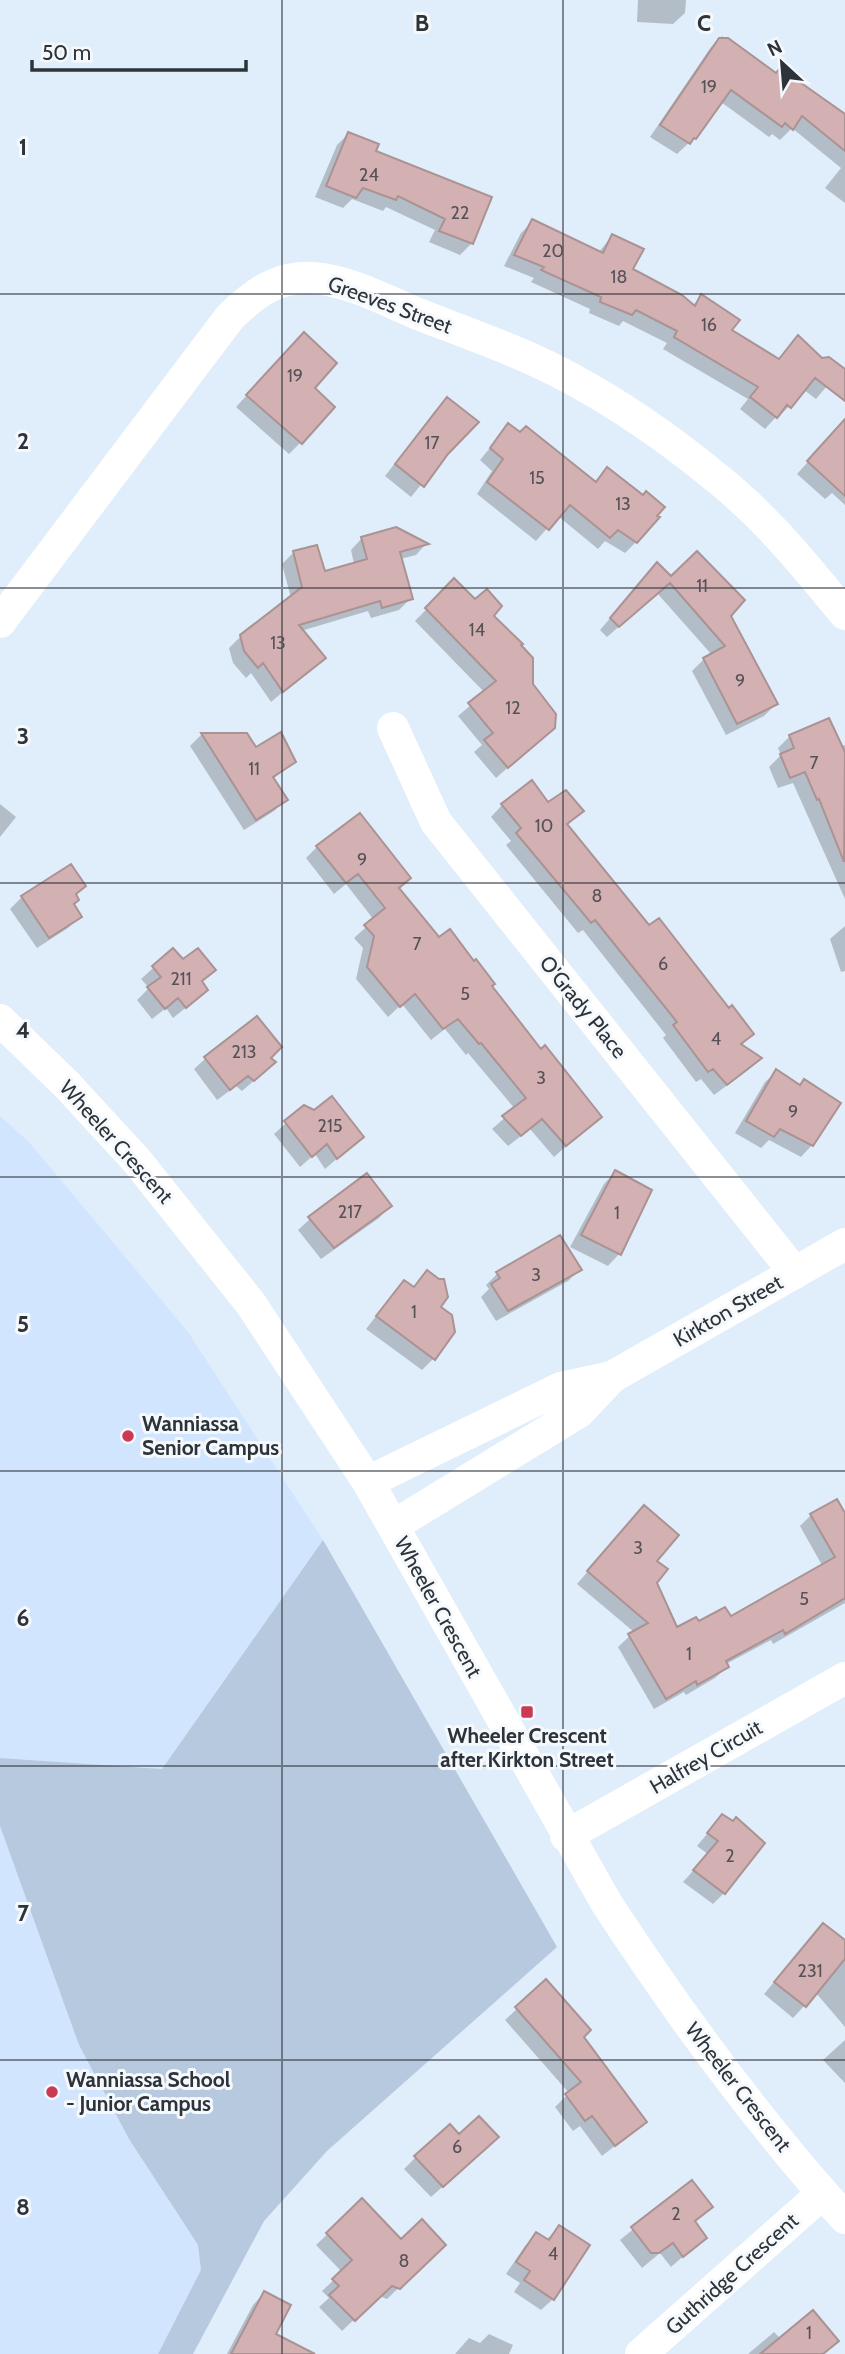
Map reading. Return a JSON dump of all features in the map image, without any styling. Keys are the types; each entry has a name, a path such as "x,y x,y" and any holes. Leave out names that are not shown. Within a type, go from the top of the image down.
{"street":[{"name":"Greeves Street","path":"0,622 230,317 253,295 281,281 313,278 345,284 529,359 569,378 647,424 720,480 755,512 788,545 845,614"},
{"name":"O'Grady Place","path":"393,728 436,822 795,1273"},
{"name":"Wheeler Crescent","path":"0,1020 68,1086 137,1161 251,1304 368,1482 566,1836 607,1904 676,2007 733,2085 845,2218"},
{"name":"Kirkton Street","path":"393,1526 579,1412 612,1377 845,1244"},
{"name":"Kirkton Street","path":"368,1482 561,1388 612,1377"},
{"name":"Halfrey Circuit","path":"566,1836 845,1678"},
{"name":"Guthridge Crescent","path":"641,2354 823,2193"}],"shaded area":[{"name":"Wanniassa Senior Campus","path":"0,1116 29,1142 188,1332 323,1540 162,1769 0,1758"},
{"path":"323,1540 557,1947 327,2151 264,2221 193,2354 158,2354 201,2270 198,2245 129,2139 79,2045 0,1826 0,1758 162,1769"},
{"name":"Wanniassa School - Junior Campus","path":"0,1826 79,2045 129,2139 198,2245 202,2270 158,2354 0,2354"}],"building":[{"path":"719,38 728,38 776,73 780,68 845,114 845,151 802,116 793,130 785,123 782,127 731,90 690,144 660,125"},
{"path":"348,132 379,144 376,151 492,197 473,244 439,231 445,219 398,196 396,200 363,188 356,198 326,186"},
{"path":"532,219 603,253 612,234 644,249 633,269 682,295 695,306 701,294 740,320 732,330 779,359 798,335 822,358 829,357 845,369 845,401 815,378 791,408 787,405 777,418 750,397 758,387 674,337 677,331 636,310 632,315 600,302 601,297 541,270 544,267 514,255"},
{"path":"304,332 337,363 315,388 335,407 302,444 246,395"},
{"path":"447,397 479,422 448,454 424,487 395,464"},
{"path":"845,419 845,496 807,461"},
{"path":"508,423 520,432 526,426 596,482 607,467 643,495 646,491 665,507 657,516 660,517 637,543 618,530 610,538 570,505 549,530 487,482 503,459 490,448"},
{"path":"396,527 429,544 400,552 413,599 382,608 380,601 299,625 326,658 283,692 263,663 258,668 244,651 240,635 302,587 293,551 317,545 325,571 367,559 361,537"},
{"path":"697,551 745,600 731,616 778,704 737,724 703,658 725,646 670,583 619,627 610,618 657,562 671,576"},
{"path":"454,578 475,599 487,589 502,606 494,616 523,644 521,645 533,658 533,684 556,714 555,728 508,768 484,740 493,733 468,703 496,681 425,608"},
{"path":"829,718 845,752 844,862 819,799 817,800 805,772 790,778 780,754 794,748 789,735"},
{"path":"281,732 296,762 273,777 288,800 256,820 201,733 247,733 256,747"},
{"path":"532,780 548,802 566,790 584,811 567,824 649,925 659,918 729,1008 732,1005 754,1034 741,1044 762,1058 727,1085 713,1069 708,1072 673,1025 677,1022 595,920 591,923 516,833 521,828 501,804"},
{"path":"360,813 411,878 399,888 439,937 450,929 495,984 492,986 541,1049 545,1045 602,1117 566,1146 542,1119 521,1136 502,1116 526,1098 481,1043 479,1044 458,1019 443,1029 415,994 400,1007 367,967 374,936 364,925 385,908 358,874 346,883 316,846"},
{"path":"71,864 86,886 76,894 79,900 74,904 82,917 49,938 21,896"},
{"path":"173,948 183,959 198,948 216,970 202,981 208,990 186,1008 178,998 165,1009 147,987 161,977 152,966"},
{"path":"257,1016 282,1047 271,1058 276,1062 254,1081 248,1076 230,1090 204,1057"},
{"path":"776,1069 800,1085 804,1079 841,1103 813,1146 780,1129 774,1137 746,1121"},
{"path":"332,1096 364,1137 337,1159 327,1144 312,1157 284,1121 304,1105 314,1110"},
{"path":"615,1170 652,1190 621,1255 581,1235"},
{"path":"367,1173 392,1206 334,1248 308,1217"},
{"path":"560,1235 582,1270 508,1311 491,1284 500,1278 496,1272"},
{"path":"427,1270 439,1279 444,1279 448,1297 441,1307 452,1315 455,1332 435,1360 376,1316 404,1280 414,1287"},
{"path":"837,1499 845,1513 845,1598 785,1634 783,1630 726,1661 729,1667 697,1685 696,1681 666,1699 628,1634 648,1623 587,1571 644,1505 679,1535 657,1561 668,1569 657,1583 677,1627 696,1617 699,1621 725,1607 731,1616 835,1557 810,1514"},
{"path":"722,1814 733,1821 736,1817 765,1843 725,1894 693,1870 718,1841 707,1833"},
{"path":"823,1923 845,1940 845,1959 806,2007 774,1982"},
{"path":"546,1979 591,2030 584,2037 647,2122 615,2146 592,2116 585,2121 565,2094 581,2082 515,2007"},
{"path":"479,2116 499,2137 443,2187 414,2156 450,2124 459,2134"},
{"path":"692,2180 713,2207 695,2221 707,2238 683,2257 673,2243 659,2253 651,2253 631,2227"},
{"path":"362,2198 401,2239 422,2219 446,2245 400,2289 392,2286 355,2321 329,2295 339,2286 332,2279 352,2260 326,2233"},
{"path":"559,2225 590,2245 554,2300 524,2280 530,2271 516,2262 536,2232 549,2240"},
{"path":"264,2291 291,2305 276,2334 315,2354 231,2354"},
{"path":"813,2310 839,2341 823,2354 760,2354"}],"place":[{"name":"Wanniassa Senior Campus","path":"128,1436"},
{"name":"Wheeler Crescent after Kirkton Street","path":"527,1712"},
{"name":"Wanniassa School - Junior Campus","path":"52,2092"}]}
